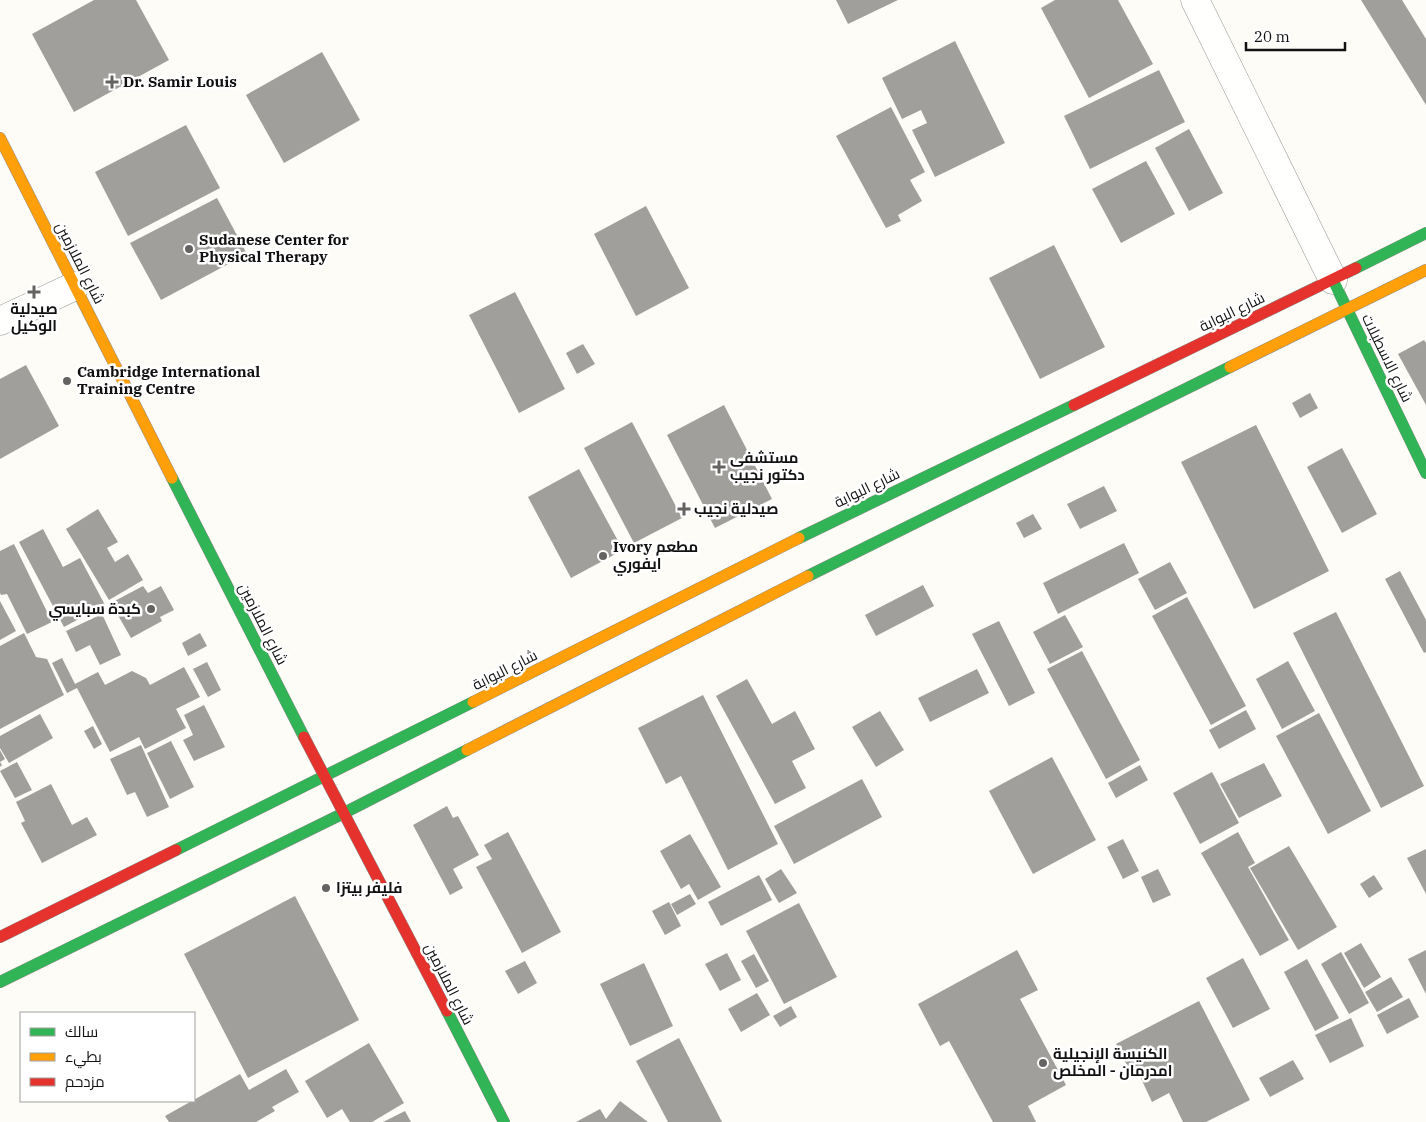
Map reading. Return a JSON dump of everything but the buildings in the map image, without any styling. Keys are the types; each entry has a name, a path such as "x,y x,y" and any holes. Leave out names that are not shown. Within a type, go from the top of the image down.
{"main road":[{"name":"شارع الملازمين","path":"0,138 324,777 504,1122"},
{"name":"شارع البوابة","path":"0,937 324,777 812,531 1333,280 1426,233"},
{"path":"0,982 344,813 825,568 1426,270"},
{"name":"شارع الاسطبلات","path":"1333,280 1426,473"}],"street":[{"path":"1195,0 1333,280"},
{"path":"0,320 75,286"}],"traffic: fast":[{"path":"1356,268 1426,233"},
{"path":"1333,280 1426,473"},
{"path":"808,576 1230,367"},
{"path":"799,538 1074,405"},
{"path":"172,478 304,737"},
{"path":"176,850 473,702"},
{"path":"0,982 344,813 467,750"},
{"path":"447,1011 504,1122"}],"traffic: slow":[{"path":"0,138 172,478"},
{"path":"1230,367 1426,270"},
{"path":"473,702 799,538"},
{"path":"467,750 808,576"}],"traffic: jam":[{"path":"1074,405 1356,268"},
{"path":"304,737 447,1011"},
{"path":"0,937 176,850"}],"place":[{"name":"Dr. Samir Louis","path":"112,82"},
{"name":"Sudanese Center for Physical Therapy","path":"189,249"},
{"name":"صيدلية الوكيل","path":"34,292"},
{"name":"Cambridge International Training Centre","path":"67,381"},
{"name":"مستشفى دكتور نجيب","path":"719,467"},
{"name":"صيدلية نجيب","path":"684,509"},
{"name":"Ivory مطعم ايفوري","path":"603,556"},
{"name":"كبدة سبايسي","path":"151,609"},
{"name":"فليفر بيتزا","path":"326,888"},
{"name":"الكنيسة الإنجيلية امدرمان - المخلص","path":"1043,1063"}]}
